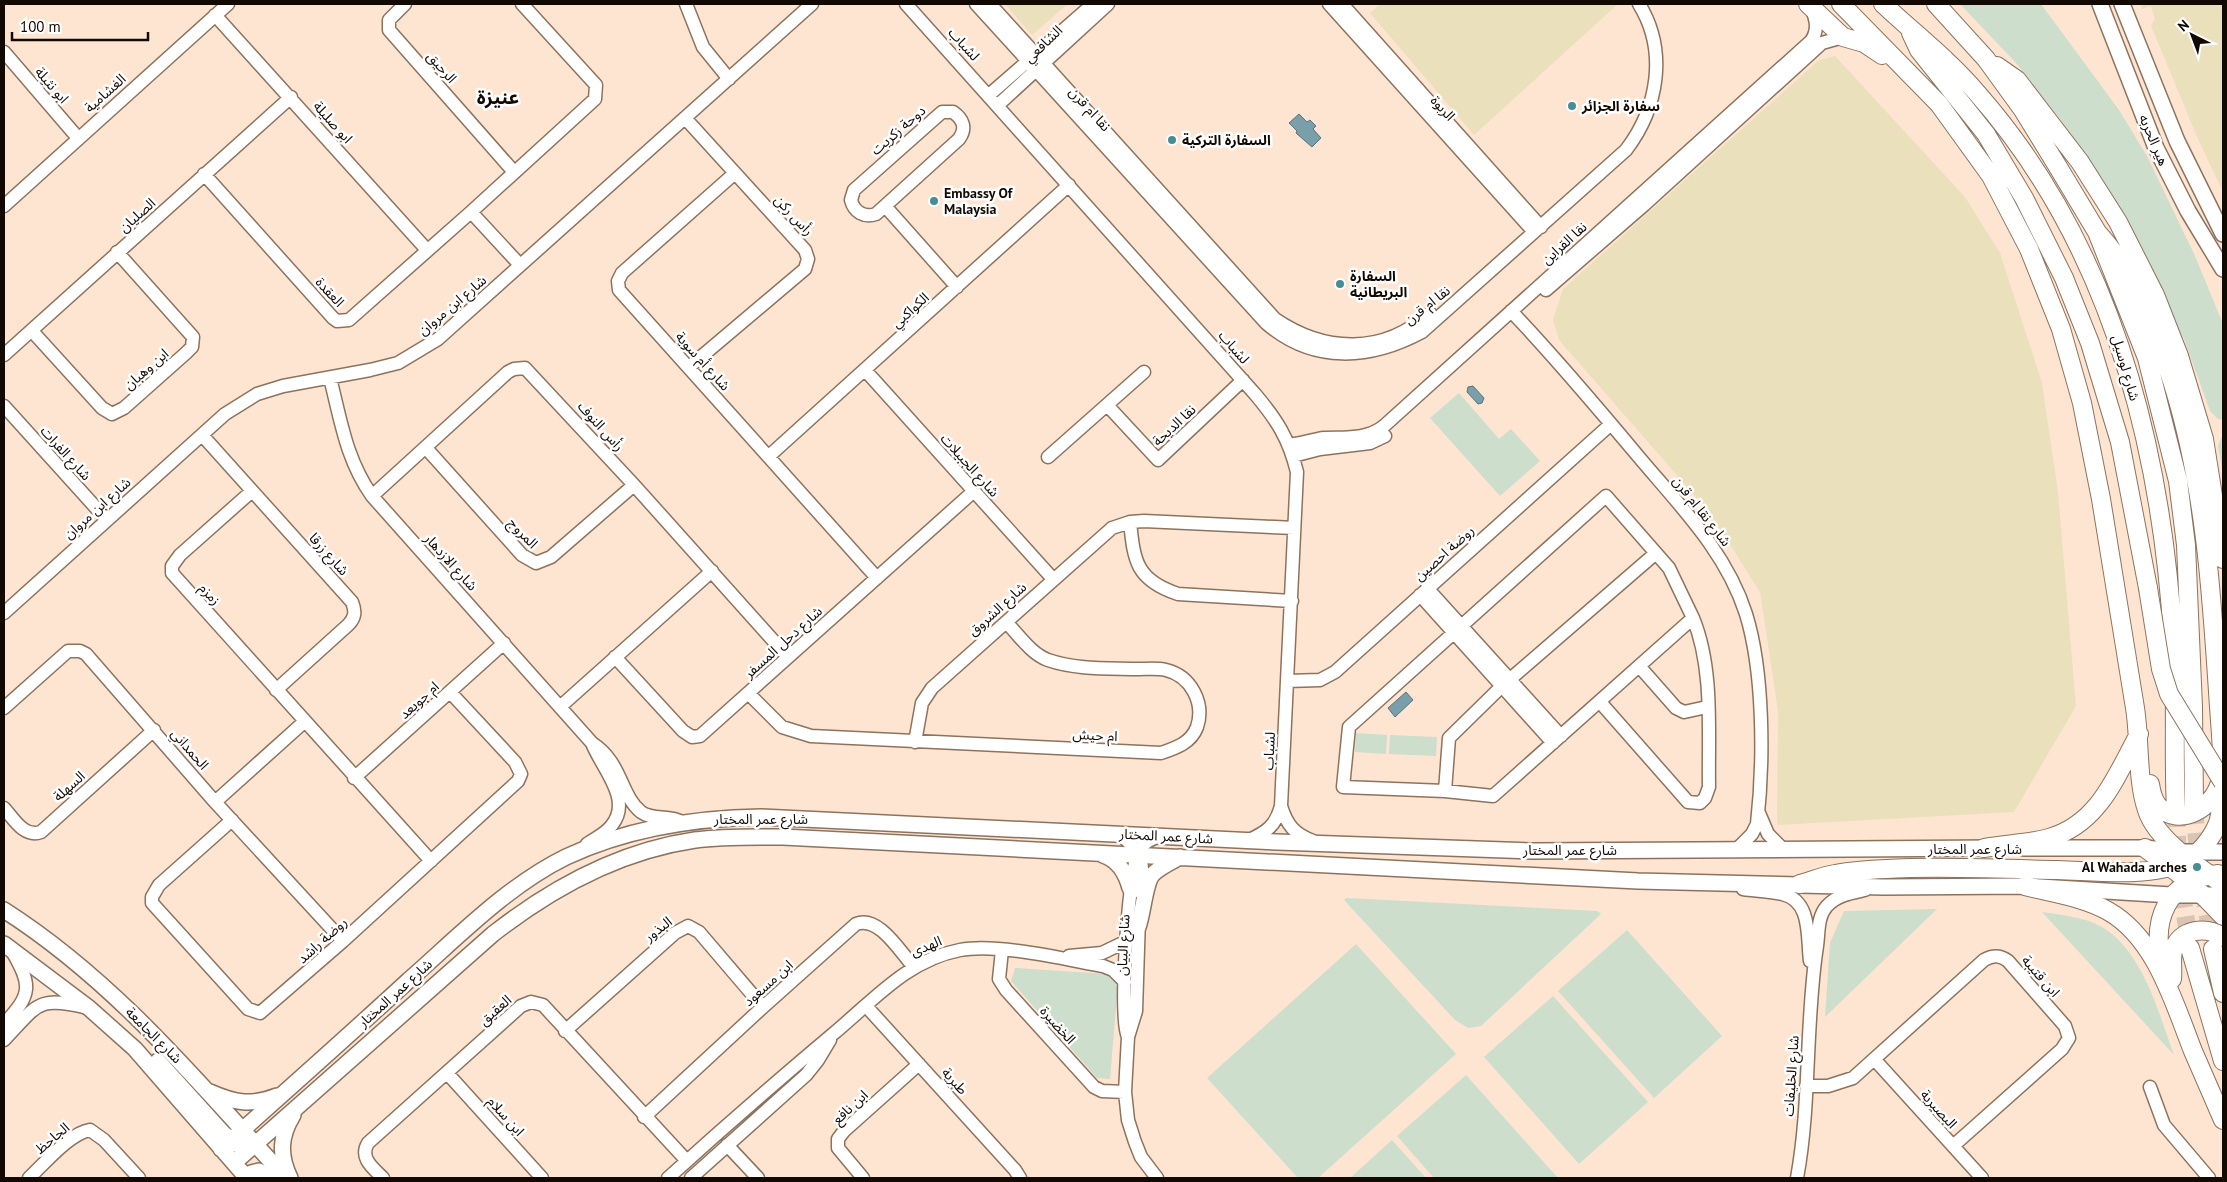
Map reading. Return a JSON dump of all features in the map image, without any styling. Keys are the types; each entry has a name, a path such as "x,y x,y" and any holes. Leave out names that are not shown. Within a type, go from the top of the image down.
{"highway":[{"path":"1841,4 1939,104 1991,176 2029,249 2061,329 2082,404 2101,499 2139,734 2141,779 2147,811 2152,821 2189,855 2219,877"},
{"name":"شارع لوسيل","path":"1883,4 1938,51 1978,93 2017,143 2050,191 2103,296 2125,356 2148,451 2165,552 2175,684 2176,809"},
{"name":"شارع لوسيل","path":"1936,4 1986,59 2023,110 2096,232 2147,358 2178,481 2186,546 2193,707 2194,806"},
{"path":"1809,5 1843,37 1864,43 1885,57 1898,61"},
{"path":"1907,26 1919,50 1986,134 2024,198 2064,278 2090,343 2120,442 2148,588 2161,669 2169,694 2223,777"},
{"path":"1986,59 2017,80 2080,162 2118,222 2155,295 2179,356 2204,439 2223,559"},
{"path":"1800,884 1836,874 1873,869 1949,867 2111,871 2155,870 2171,866 2189,855 2218,823 2222,808 2223,777 2211,591 2201,499 2189,441 2174,387 2156,335 2124,267 2115,252 2096,232"},
{"path":"1984,848 2057,835 2083,820 2101,802 2114,784 2139,734"},
{"path":"2141,755 2153,797 2158,806 2178,815 2190,814 2204,808 2218,792 2223,777"},
{"path":"2144,848 2171,866 2190,882 2223,916"},
{"path":"2170,993 2161,960 2159,931 2163,912 2171,895 2190,882 2219,877"},
{"path":"2025,886 2085,901 2118,917 2142,942 2170,993 2223,1120"},
{"path":"2170,993 2173,952 2177,943 2190,932 2198,930 2211,930 2218,943 2223,993"},
{"path":"2190,948 2223,1061"}],"main road":[{"name":"هير الحربه","path":"2100,4 2156,148 2178,193 2218,250 2223,268"},
{"name":"هير الحربه","path":"2122,4 2177,141 2223,234"},
{"name":"شارع عمر المختار","path":"226,1145 494,906 550,866 578,853 637,832 682,822 770,817 1248,841 1532,851 2144,848 2189,855 2223,852"},
{"name":"شارع عمر المختار","path":"234,1163 512,919 547,894 580,876 644,852 695,840 783,836 1646,881 1883,887 2025,886 2171,895 2223,895"},
{"path":"1094,853 1110,857 1120,866 1130,888"},
{"path":"1138,928 1145,905 1148,881 1158,870 1181,857"},
{"name":"شارع الجامعة","path":"4,910 99,983 144,1024 286,1178"},
{"name":"شارع الجامعة","path":"8,946 104,1021 118,1024 127,1030 226,1145"},
{"path":"206,1090 230,1100 247,1104 264,1101 287,1092"},
{"path":"290,1178 282,1159 282,1137 290,1120 303,1102"},
{"path":"255,1144 226,1145 234,1163 248,1178 251,1173 259,1171 268,1178"}],"street":[{"name":"الغشامية","path":"4,206 228,4"},
{"name":"الرحيق","path":"405,4 389,20 389,30 514,172"},
{"name":"العقدة","path":"204,174 337,321 349,320 471,212 595,98 597,89 522,4"},
{"path":"686,4 703,47 729,79"},
{"name":"شارع ابن مروان","path":"4,613 225,414 258,394 283,386 398,363 418,353 438,339 812,4"},
{"name":"لشباب","path":"906,4 1243,380 1278,421 1291,450 1297,472 1282,806 1274,824 1264,833 1248,841"},
{"name":"نقا ام قرن","path":"976,4 1035,63 1275,319 1313,339 1335,344 1357,345 1400,334 1421,322 1626,150 1648,113 1654,90 1656,65 1651,30 1639,4"},
{"name":"نقا ام قرن","path":"990,4 1035,63"},
{"name":"الشافعي","path":"998,106 1035,63 1093,4"},
{"name":"الشافعي","path":"989,95 1035,63 1108,4"},
{"name":"الربوة","path":"1329,4 1535,226"},
{"name":"الربوة","path":"1342,4 1535,226"},
{"name":"نقا ام قرن","path":"1535,226 1614,151 1628,133 1641,110 1648,84 1648,58 1642,30 1630,4"},
{"name":"نقا القراين","path":"1291,450 1320,449 1370,443 1381,439 1811,41 1816,30 1816,19 1809,5"},
{"name":"ابو صليلة","path":"215,15 291,97 427,250"},
{"name":"نقا القراين","path":"1514,314 1644,205 1822,43 1843,37"},
{"name":"ابو نثيلة","path":"4,53 78,138"},
{"name":"الصليان","path":"4,355 291,97"},
{"name":"دوحة زكريت","path":"947,111 959,116 964,129 959,139 885,206 876,214 862,214 852,205 852,193 858,185 935,116 947,111"},
{"name":"رأس ركن","path":"684,118 806,250 808,264 805,269 690,367"},
{"name":"شارع أم سوية","path":"735,173 628,268 618,281 620,293 690,367 877,578"},
{"name":"الكواكبي","path":"769,456 1069,185"},
{"path":"885,206 957,287"},
{"path":"471,212 520,265"},
{"name":"ابن وهبان","path":"32,331 102,408 112,414 124,408 186,353 194,342 189,330 117,252"},
{"name":"شارع نقا ام قرن","path":"1514,314 1611,424 1705,536 1725,565 1745,612 1753,638 1758,677 1760,721 1759,808 1757,824 1752,834 1737,849"},
{"name":"رأس النوف","path":"372,496 508,372 519,367 525,368 634,485 788,657"},
{"name":"شارع الجبيلات","path":"865,370 1053,580"},
{"path":"1048,457 1144,372"},
{"name":"شارع الازدهار","path":"330,378 348,450 360,478 372,496 592,743 603,750 640,811 651,817 669,816 682,822"},
{"name":"نقا الديحة","path":"1107,405 1158,460 1243,380"},
{"name":"شارع الفرات","path":"4,406 107,520"},
{"name":"روضة احصين","path":"1287,681 1320,680 1335,672 1611,424"},
{"name":"شارع زرقا","path":"202,434 352,602 355,609 355,615 348,625 276,690"},
{"name":"المروج","path":"426,448 522,555 536,563 551,557 634,485"},
{"name":"زمزم","path":"252,491 180,555 172,566 172,573 354,778 431,861"},
{"name":"شارع دحل المسفر","path":"615,657 683,731 692,737 704,733 974,491"},
{"path":"1600,702 1688,802 1694,805 1705,798 1708,787 1707,707 1703,657 1693,618 1669,568 1606,496 1349,727 1343,787 1445,791 1493,796 1693,618"},
{"path":"1130,522 1134,559 1154,582 1169,591 1178,594 1292,601"},
{"name":"شارع الشروق","path":"914,742 922,704 932,688 1104,533 1130,522 1294,528"},
{"path":"1445,791 1449,738 1505,684 1656,553"},
{"path":"560,706 712,571"},
{"path":"1423,592 1557,740"},
{"name":"ام حيش","path":"748,693 778,725 811,736 1161,753 1179,747 1191,737 1199,716 1199,702 1192,687 1182,677 1165,670 1074,666 1058,663 1035,652 1006,622"},
{"name":"ام جويعد","path":"354,778 504,643"},
{"name":"الحمداني","path":"4,708 61,656 72,650 80,651 91,659 215,802 343,941"},
{"path":"1639,666 1676,708 1684,712 1707,707"},
{"name":"روضة راشد","path":"232,820 154,891 152,903 156,910 248,1009 255,1013 265,1010 514,787 521,774 515,762 450,692"},
{"path":"215,802 304,722"},
{"name":"السهلة","path":"4,808 27,833 41,832 154,730"},
{"name":"شارع الازدهار","path":"578,853 611,827 617,818 620,806 614,786 592,743"},
{"name":"لشباب","path":"1282,806 1291,829 1301,837 1318,843"},
{"name":"شارع نقا ام قرن","path":"1759,808 1765,830 1774,843 1783,849"},
{"name":"شارع البيان","path":"1119,834 1137,854 1144,866 1138,928 1136,1010 1128,1037 1125,1092 1128,1120 1141,1157 1157,1178"},
{"path":"1137,854 1145,843 1158,836"},
{"name":"شارع البيان","path":"1128,1037 1124,1021 1127,941 1130,888 1137,854"},
{"name":"شارع الخليفات","path":"1709,882 1784,894 1793,898 1806,915 1812,976"},
{"name":"شارع الخليفات","path":"1797,1178 1806,1086 1812,976 1820,917 1827,906 1846,894 1883,887"},
{"name":"ابن مسعود","path":"644,1117 856,924 862,922 877,926 914,967"},
{"name":"البذور","path":"565,1031 674,933 688,926 699,932 763,1007"},
{"name":"الهدى","path":"1054,958 1102,952 1127,941"},
{"path":"4,1024 20,1006 27,989 26,978 8,946"},
{"name":"الهدى","path":"668,1178 772,1085 866,1006 914,967 933,957 963,949 1002,950 1103,966 1113,970 1125,982"},
{"name":"الخضيرة","path":"1002,950 999,979 1001,985 1094,1087 1102,1091 1125,1092"},
{"name":"ابن قتيبة","path":"1806,1086 1828,1086 1853,1078 1984,960 1996,956 2008,961 2065,1026 2069,1038 2062,1049 1953,1146"},
{"path":"4,1040 35,1008 44,1002 57,1001 89,1008"},
{"name":"العقيق","path":"383,1178 365,1159 364,1151 368,1143 526,1002 538,1002 543,1005 644,1117 687,1161"},
{"name":"طبرية","path":"866,1006 1015,1170 1020,1178"},
{"name":"الهدى","path":"690,1178 812,1068 832,1035"},
{"name":"البصيرية","path":"1875,1060 1982,1178"},
{"name":"ابن نافع","path":"863,1178 838,1148 838,1139 844,1131 919,1064"},
{"name":"ابن سلام","path":"447,1073 542,1178"},
{"path":"772,1085 783,1096"},
{"path":"2150,1088 2164,1125 2209,1178"},
{"name":"الجاحظ","path":"29,1178 73,1138 82,1132 90,1130 104,1140 139,1178"},
{"path":"727,1146 758,1178"}],"green space":[{"path":"1960,4 2041,4 2119,110 2147,156 2195,256 2223,324 2223,420 2218,419 2210,411 2184,339 2081,150 2061,120 2017,64"},
{"path":"1459,393 1499,439 1511,429 1540,461 1500,496 1430,418"},
{"path":"2223,434 2223,474 2218,446"},
{"path":"1356,733 1387,735 1386,754 1355,752"},
{"path":"1390,735 1437,737 1436,756 1389,754"},
{"path":"1347,898 1597,911 1601,914 1481,1026 1468,1028 1455,1020 1344,900"},
{"path":"1937,909 1825,1017 1830,943 1844,911"},
{"path":"2042,912 2073,917 2102,927 2128,951 2148,985 2174,1055"},
{"path":"1627,930 1722,1036 1654,1098 1558,991"},
{"path":"1356,944 1456,1054 1318,1178 1298,1178 1207,1078"},
{"path":"1015,968 1108,974 1118,984 1110,1079 1097,1078 1011,981"},
{"path":"1553,996 1648,1102 1579,1164 1484,1057"},
{"path":"1466,1075 1558,1178 1434,1178 1397,1136"},
{"path":"1392,1140 1426,1178 1350,1178"}],"sand":[{"path":"1005,4 1068,4 1032,35"},
{"path":"1380,4 1618,4 1474,135 1370,13"},
{"path":"2141,4 2223,4 2223,192 2198,139 2151,26 2155,19 2151,6 2142,9"},
{"path":"1835,56 1965,197 2000,253 2042,383 2058,492 2076,706 2014,812 1777,825 1778,711 1760,592 1710,513 1559,340 1553,320 1563,289 1819,60"}],"water":[{"path":"1299,114 1307,122 1310,120 1316,126 1313,129 1321,138 1312,147 1296,133 1297,131 1289,123"},
{"path":"1473,386 1484,398 1482,403 1478,404 1467,392 1468,387"},
{"path":"1406,692 1413,700 1395,717 1388,708"}],"tunnel":[{"path":"2194,806 2199,862"},
{"path":"2176,809 2178,868 2190,947"},
{"path":"2203,888 2213,946"}],"place":[{"name":"سفارة الجزائر","path":"1572,106"},
{"name":"السفارة التركية","path":"1172,140"},
{"name":"Embassy Of Malaysia","path":"934,201"},
{"name":"السفارة البريطانية","path":"1340,284"},
{"name":"Al Wahada arches","path":"2197,867"}],"district":[{"name":"عنيزة","path":"498,97"}]}
